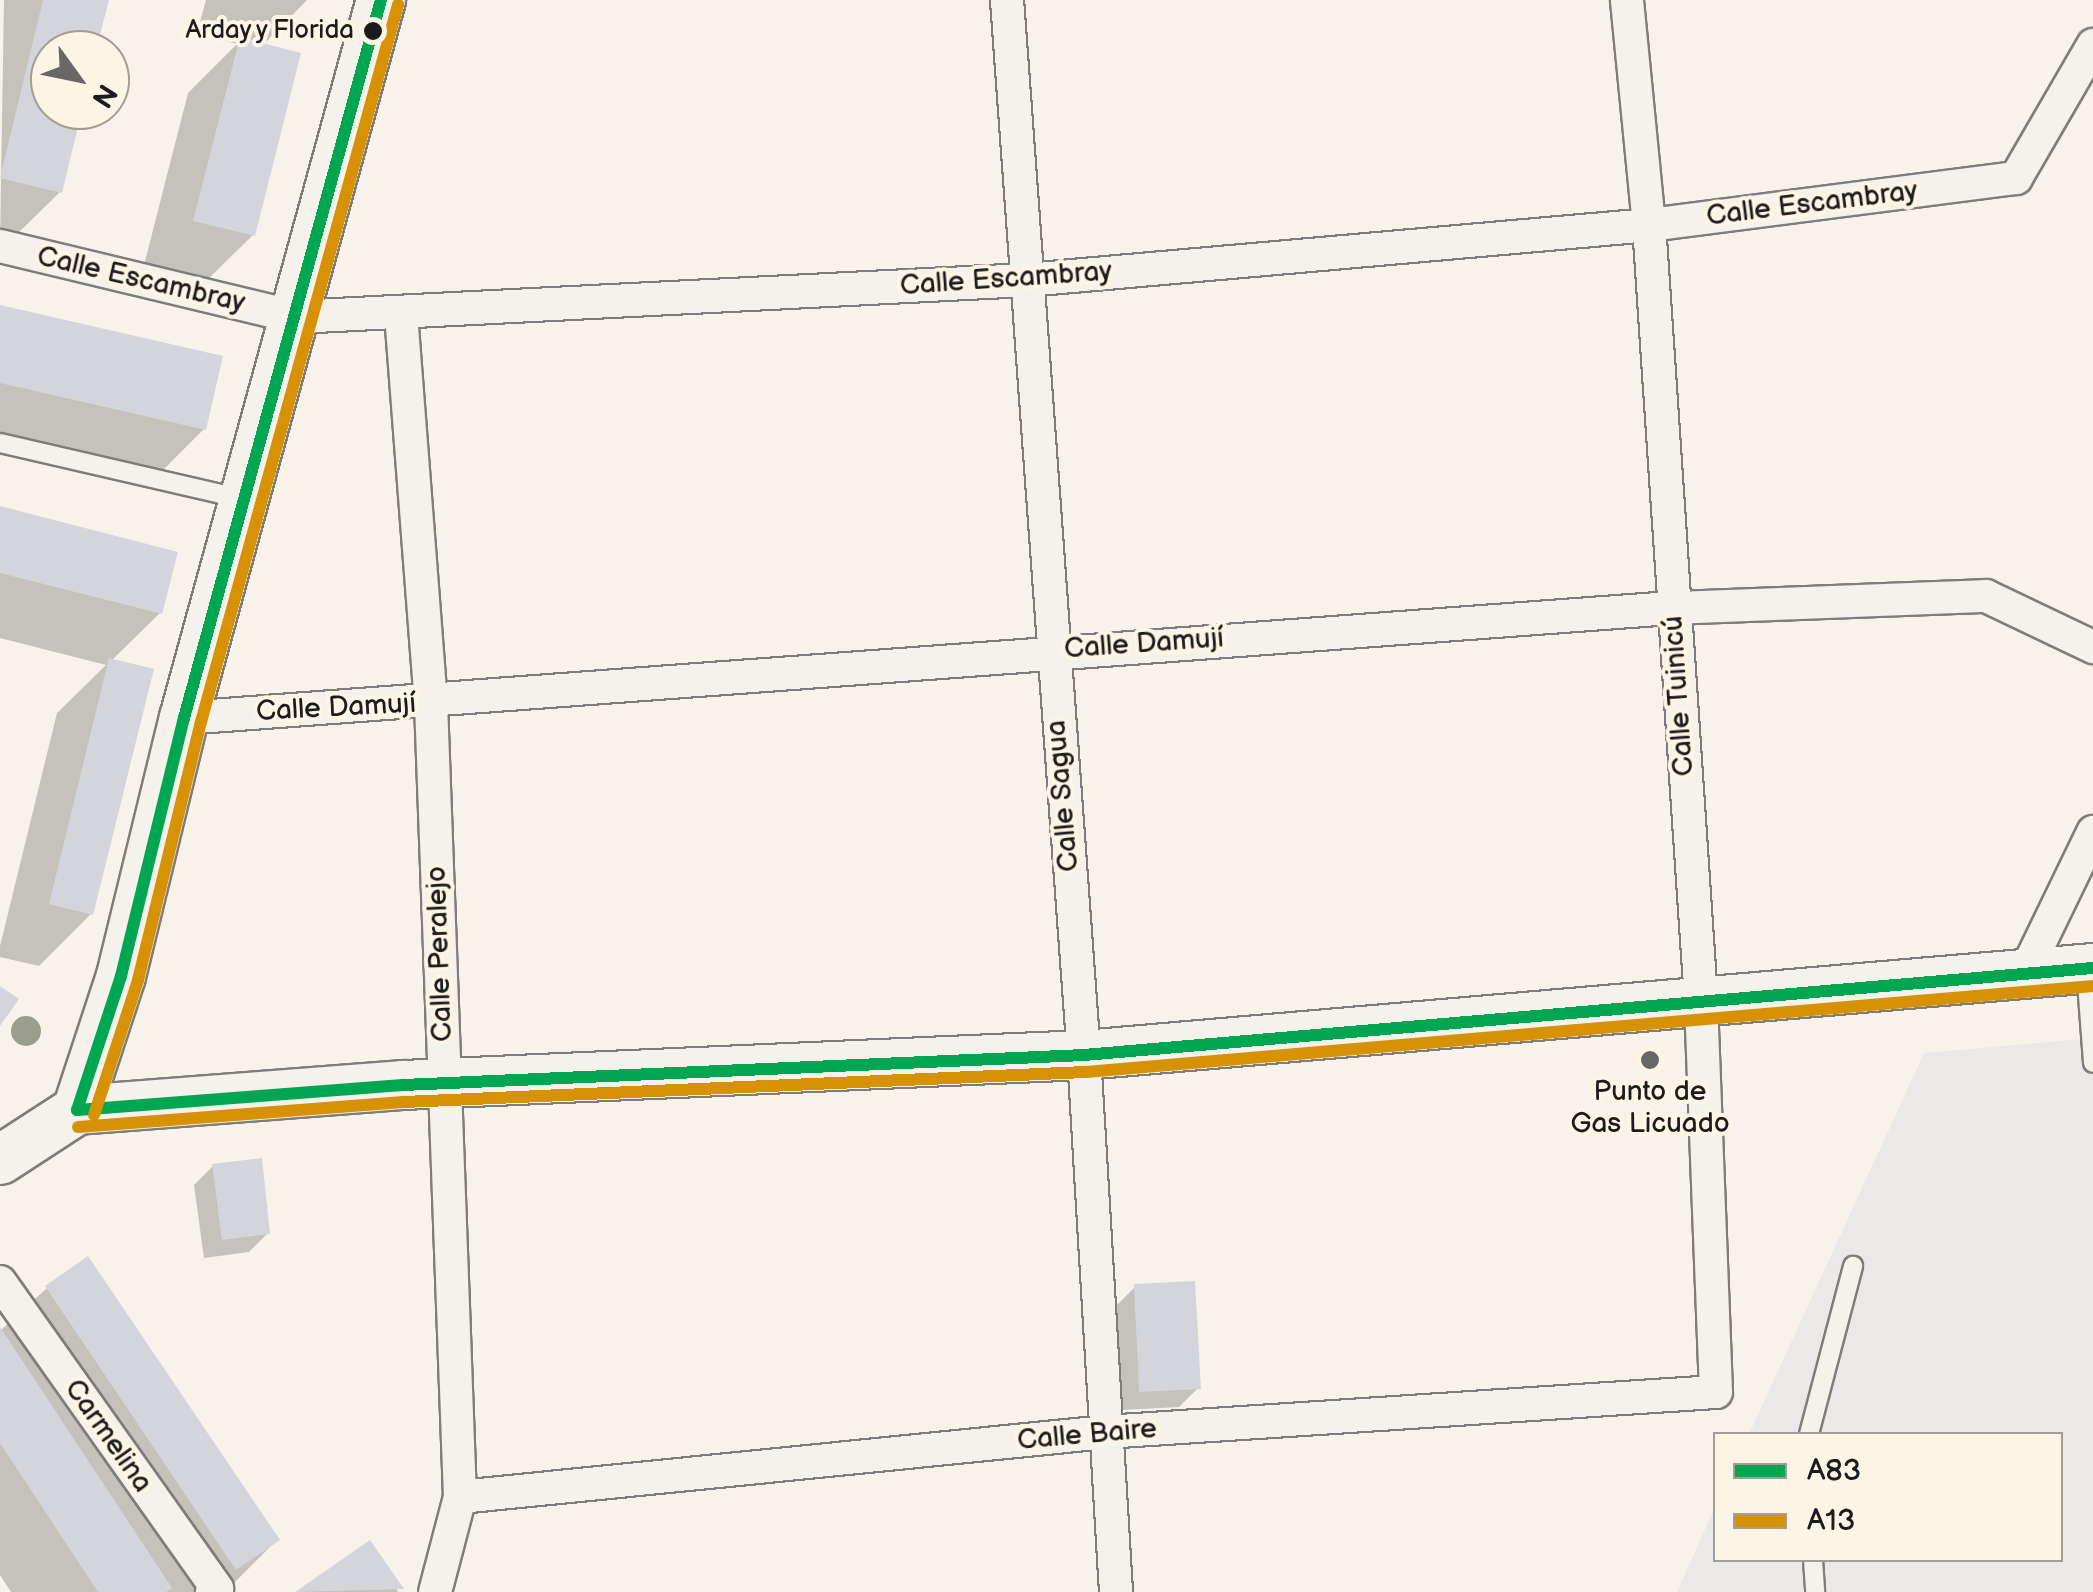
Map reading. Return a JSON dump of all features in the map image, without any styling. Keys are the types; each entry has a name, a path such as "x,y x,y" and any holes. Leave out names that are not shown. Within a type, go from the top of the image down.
{"street":[{"path":"76,1110 121,976 184,718 382,0"},
{"name":"Calle Sagua","path":"1007,0 1051,650 1084,1055 1116,1592"},
{"name":"Calle Tuinicú","path":"1627,0 1649,225 1701,998 1716,1392"},
{"name":"Calle Escambray","path":"0,246 296,317 1027,280 1649,225 2016,178 2089,64"},
{"name":"Calle Peralejo","path":"400,314 431,702 460,1497 435,1592"},
{"name":"Calle Damují","path":"184,718 431,702 1051,650 1673,608 1986,596 2093,647"},
{"path":"2024,975 2093,832"},
{"path":"0,1160 76,1110 445,1084 1084,1055 1701,998 2090,969"},
{"name":"Carmelina","path":"0,1282 214,1590"},
{"name":"Calle Baire","path":"460,1497 1105,1432 1716,1392"}],"lane":[{"path":"0,443 245,499"},
{"path":"2090,969 2093,1063"},
{"path":"1810,1432 1853,1266"},
{"path":"1813,1562 1814,1592"}],"shaded area":[{"path":"2093,1038 2093,1592 1677,1592 1713,1511 1713,1562 2063,1562 2063,1432 1750,1432 1924,1053"}],"building":[{"path":"43,0 109,0 101,30 36,30"},
{"path":"240,37 301,53 255,236 193,221"},
{"path":"30,54 30,130 77,130 62,193 0,178"},
{"path":"0,305 223,356 206,430 0,383"},
{"path":"0,506 178,552 162,614 0,573"},
{"path":"109,658 154,669 93,915 49,904"},
{"path":"0,986 19,999 0,1026"},
{"path":"262,1158 270,1234 222,1240 212,1164"},
{"path":"88,1256 280,1540 236,1570 45,1286"},
{"path":"1195,1281 1201,1389 1139,1392 1134,1284"},
{"path":"0,1327 172,1588 166,1592 98,1592 0,1443"},
{"path":"370,1540 404,1589 295,1592"}],"transit line":[{"name":"A83","path":"77,1110 121,976 184,718 381,0"},
{"name":"A13","path":"94,1115 138,980 201,722 398,5"},
{"name":"A83","path":"77,1110 403,1085 1084,1055 2093,968"},
{"name":"A13","path":"78,1127 404,1102 1086,1072 2093,986"}],"place":[{"name":"Arday y Florida","path":"373,31"},
{"name":"Punto de Gas Licuado","path":"1650,1060"}]}
